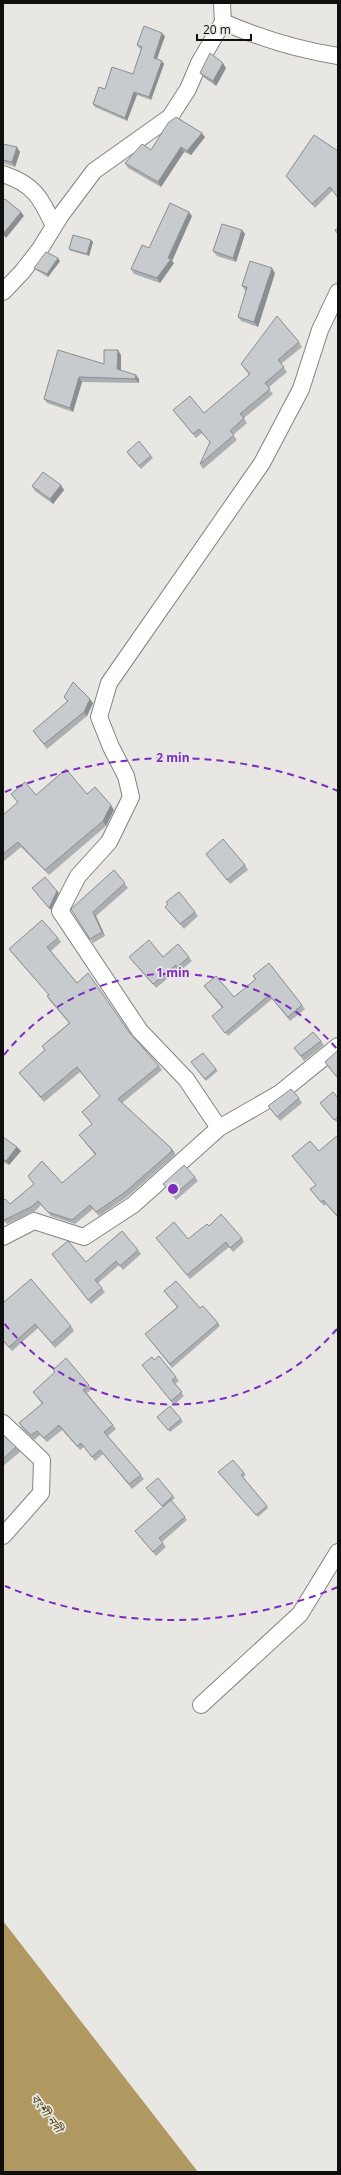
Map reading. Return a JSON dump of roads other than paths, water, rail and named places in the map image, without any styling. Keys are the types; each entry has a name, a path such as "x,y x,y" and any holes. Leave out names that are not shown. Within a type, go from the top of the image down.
{"street":[{"path":"3,292 22,272 94,171 170,117 188,89 199,63 223,22 222,3"},
{"path":"223,22 246,32 312,52 338,56"},
{"path":"3,174 30,186 44,205 54,226"},
{"path":"219,1128 186,1079 140,1031 60,911 78,876 109,842 131,797 126,776 111,747 99,717 109,683 262,463 301,389 320,330 338,292"},
{"path":"3,1237 34,1221 84,1237 133,1205 219,1128 280,1093 338,1046"},
{"path":"3,1423 42,1460 41,1494 3,1536"},
{"path":"201,1705 300,1614 338,1552"}],"water":[{"name":"বংশী নদী","path":"3,1921 198,2172 3,2172"}]}
